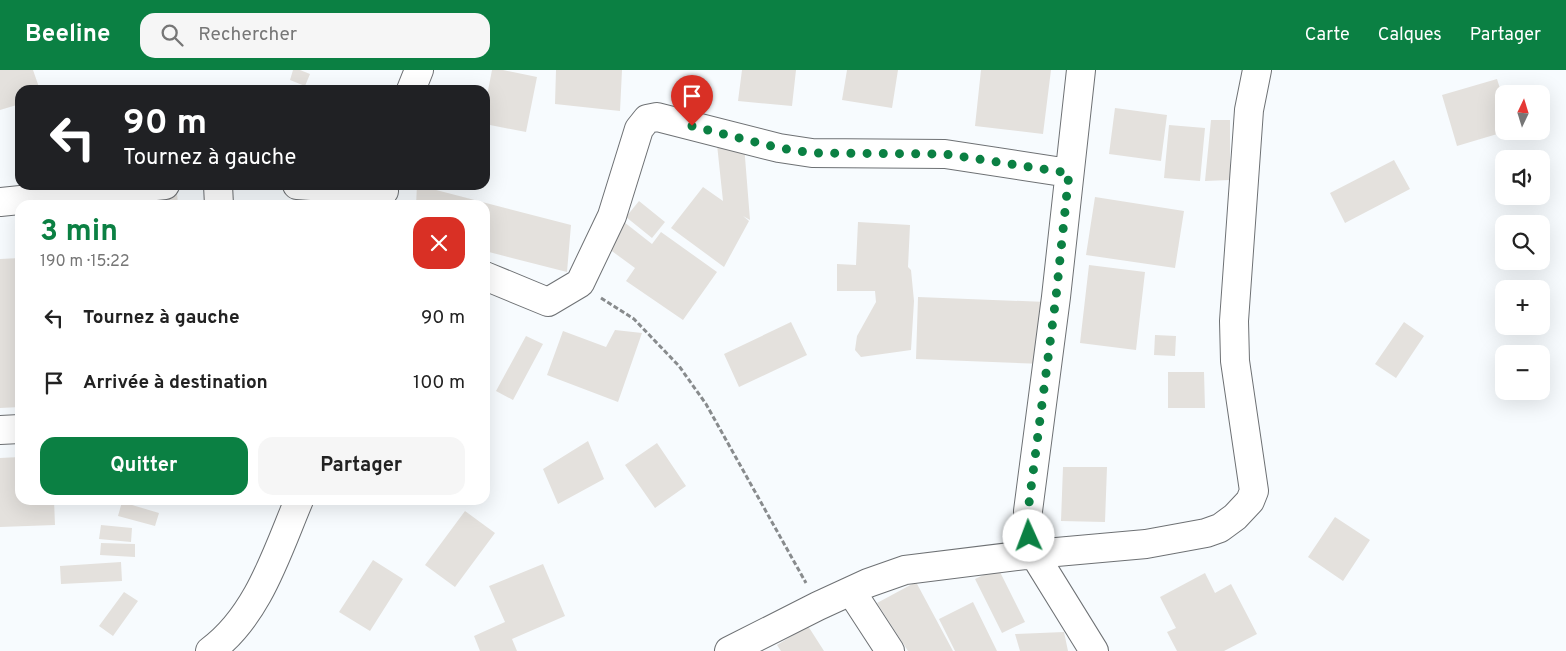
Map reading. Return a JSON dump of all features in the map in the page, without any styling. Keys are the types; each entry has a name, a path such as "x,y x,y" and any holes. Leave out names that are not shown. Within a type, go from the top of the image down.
{"street":[{"path":"413,85 419,70"},
{"path":"1080,70 1056,297 1028,511 1029,536 1034,554 1094,651"},
{"path":"729,651 818,606 905,570 1034,554 1146,544 1206,533 1220,528 1250,501 1254,490 1235,361 1234,320 1249,110 1257,70"},
{"path":"490,278 548,302 580,283 612,216 640,129 647,119 657,117 779,148 812,153 945,154 1069,173"},
{"path":"19,200 116,190"},
{"path":"345,190 384,194"},
{"path":"0,202 15,200"},
{"path":"0,430 15,429"},
{"path":"210,651 222,642 256,597 297,505"},
{"path":"851,591 890,651"}],"path":[{"path":"580,283 634,319 679,366 706,404 818,606"}],"building":[{"path":"0,70 33,70 38,85 15,85 15,106 0,110"},
{"path":"293,70 300,70 310,74 305,85 290,80"},
{"path":"492,70 503,70 537,77 526,132 490,125 489,85"},
{"path":"556,70 622,70 620,111 555,104"},
{"path":"742,70 796,70 792,106 738,101"},
{"path":"847,70 898,70 892,108 842,100"},
{"path":"981,70 1051,70 1043,134 975,126"},
{"path":"1497,79 1499,85 1495,85 1495,135 1457,146 1442,95"},
{"path":"1115,108 1167,115 1161,161 1109,154"},
{"path":"1211,120 1230,120 1230,180 1205,181"},
{"path":"1169,125 1205,128 1200,181 1164,178"},
{"path":"743,132 750,220 743,216 749,221 724,267 671,228 703,187 723,201 716,135"},
{"path":"1394,160 1410,189 1345,223 1330,193"},
{"path":"417,190 436,190 475,200 416,200"},
{"path":"177,193 178,200 90,200"},
{"path":"1095,197 1184,211 1175,268 1086,255"},
{"path":"639,201 665,222 652,238 626,217"},
{"path":"490,204 571,225 567,272 490,252"},
{"path":"624,222 652,244 661,232 717,272 683,320 626,281 635,268 605,246"},
{"path":"858,222 910,225 908,267 911,270 914,301 911,350 861,357 855,350 857,336 876,302 875,291 837,291 837,264 856,265"},
{"path":"15,258 15,407 0,408 0,259"},
{"path":"1089,265 1145,272 1136,350 1080,343"},
{"path":"918,297 1047,302 1044,364 916,359"},
{"path":"791,322 807,355 739,387 724,354"},
{"path":"1404,322 1424,336 1396,378 1375,364"},
{"path":"615,330 642,333 618,402 547,375 563,331 606,347"},
{"path":"1155,335 1176,336 1175,356 1154,355"},
{"path":"526,336 543,344 513,400 496,391"},
{"path":"1168,372 1204,372 1205,408 1168,408"},
{"path":"588,441 604,479 558,504 543,469"},
{"path":"657,443 686,486 655,508 625,465"},
{"path":"15,457 15,505 54,505 55,525 0,527 0,458"},
{"path":"1063,467 1107,467 1105,522 1061,521"},
{"path":"121,505 132,505 159,513 155,526 118,516"},
{"path":"465,511 495,533 455,587 425,565"},
{"path":"1335,517 1370,540 1343,581 1308,557"},
{"path":"101,525 132,528 131,542 99,539"},
{"path":"101,543 135,544 135,557 100,555"},
{"path":"373,560 403,579 370,631 339,612"},
{"path":"121,562 122,581 61,584 60,566"},
{"path":"543,564 565,616 512,639 517,651 480,651 474,636 505,622 489,586"},
{"path":"998,568 1025,622 1002,633 975,579"},
{"path":"1205,573 1215,593 1231,584 1257,634 1224,651 1177,651 1167,632 1176,628 1160,597"},
{"path":"916,582 953,651 908,651 877,603"},
{"path":"124,592 138,601 113,636 99,626"},
{"path":"973,602 997,651 955,651 939,619"},
{"path":"808,626 824,651 781,651 777,645"},
{"path":"1064,632 1068,651 1020,651 1015,634"}],"route":[{"path":"692,126 779,148 812,153 945,154 1069,173 1056,297 1028,511 1029,536"}]}
